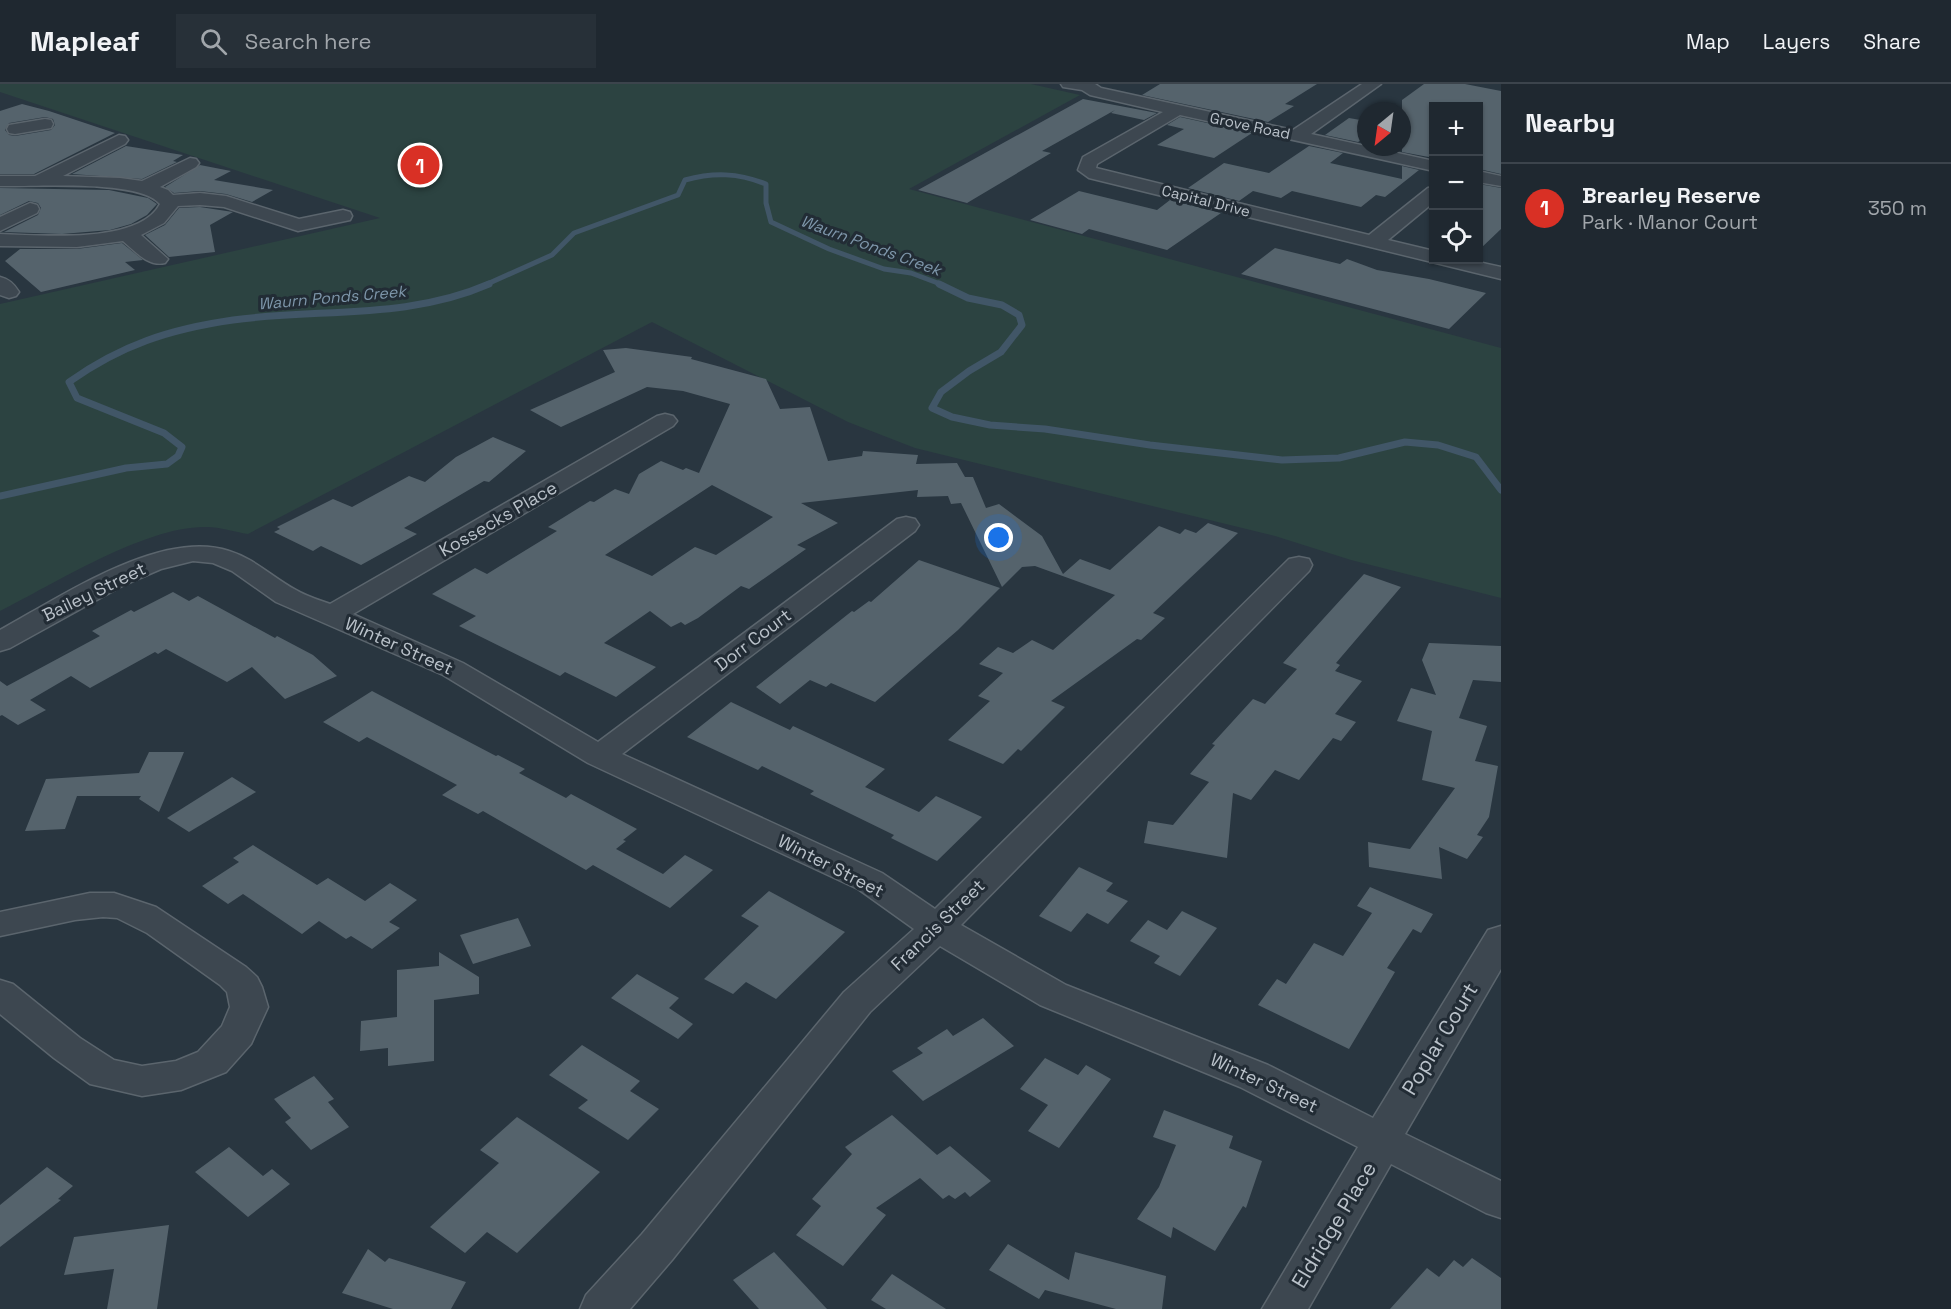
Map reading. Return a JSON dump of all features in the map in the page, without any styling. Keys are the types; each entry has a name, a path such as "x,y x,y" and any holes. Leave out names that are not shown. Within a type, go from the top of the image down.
{"street":[{"name":"Grove Road","path":"1069,84 1086,84 1096,92 1429,165"},
{"path":"1296,136 1373,84"},
{"name":"Capital Drive","path":"1178,110 1089,161 1088,170 1095,174 1429,256"},
{"path":"7,128 45,124"},
{"path":"35,182 119,140"},
{"path":"145,187 190,163"},
{"path":"1483,177 1501,181"},
{"path":"0,181 108,182 145,187 161,193 170,201 200,199 221,201 285,222 305,225 343,216"},
{"path":"1373,242 1429,196"},
{"path":"3,239 75,242 126,233 159,217 169,208 170,201"},
{"path":"3,239 30,209"},
{"path":"126,233 158,259"},
{"path":"1462,264 1501,273"},
{"name":"Kossecks Place","path":"330,616 665,422"},
{"name":"Dorr Court","path":"599,756 906,525"},
{"name":"Winter Street","path":"193,553 218,556 242,565 286,596 453,669 599,756 870,881 937,928 1053,995 1254,1076 1501,1201"},
{"name":"Bailey Street","path":"0,642 114,579 152,563 193,553"},
{"name":"Francis Street","path":"602,1309 657,1247 856,1002 937,928 1299,565"},
{"path":"0,924 112,905 133,910 233,976 244,987 249,1007 238,1034 212,1062 181,1075 142,1081 104,1073 67,1048 0,994"},
{"name":"Poplar Court","path":"1383,1140 1394,1116 1501,939"},
{"name":"Eldridge Place","path":"1284,1309 1383,1140"}],"green space":[{"path":"0,84 1031,84 1080,95 909,189 1501,348 1501,598 1351,560 1275,536 915,448 848,422 652,322 248,534 207,527 183,529 157,535 101,558 0,611 0,304 380,218 0,92"}],"building":[{"path":"1160,84 1317,84 1285,104 1294,106 1268,122 1142,95"},
{"path":"1424,84 1465,84 1501,91 1501,174 1483,170 1483,102 1429,102 1429,157 1411,154 1411,102 1402,102"},
{"path":"1083,99 1157,113 1144,120 1111,113 1115,110 1042,151 1051,153 967,203 918,190"},
{"path":"22,104 115,133 34,174 0,174 0,111","holes":["45,117 53,119 55,125 51,130 15,136 9,135 5,130 9,123"]},
{"path":"1180,117 1252,133 1214,158 1157,145 1184,129 1167,125"},
{"path":"1349,118 1357,119 1357,142 1325,135"},
{"path":"126,146 183,155 173,161 177,162 142,179 72,174"},
{"path":"1309,146 1343,153 1330,163 1402,179 1402,166 1419,170 1385,197 1376,195 1361,207 1292,191 1281,198 1253,191 1239,201 1188,188 1224,163 1269,173"},
{"path":"200,165 231,171 214,180 273,190 252,202 226,194 200,191 174,193 165,187"},
{"path":"1483,185 1501,188 1501,229 1483,246"},
{"path":"0,188 109,190 148,198 157,204 147,215 131,224 110,230 62,234 4,232 38,215 41,208 38,203 29,201 0,215"},
{"path":"1079,191 1157,210 1170,200 1221,213 1167,250 1089,229 1082,234 1030,220"},
{"path":"200,207 233,212 210,225 215,252 169,257 145,235 165,225 179,208"},
{"path":"122,243 143,260 125,262 135,270 41,292 5,261 20,249 77,249"},
{"path":"1275,248 1340,264 1347,259 1377,270 1429,279 1486,293 1449,329 1241,274"},
{"path":"626,348 692,357 691,359 766,379 780,409 810,407 828,461 862,456 863,451 918,455 916,464 957,463 965,477 973,477 986,508 999,504 1042,536 1063,574 1080,559 1110,570 1159,526 1180,534 1185,529 1196,533 1208,523 1238,533 1153,613 1165,618 1141,640 1137,639 1051,701 1065,707 1021,751 1018,749 1003,764 948,740 990,701 978,696 1003,673 979,664 998,647 1013,653 1032,640 1053,650 1115,595 1035,566 1022,567 1002,587 961,503 951,504 948,496 917,497 918,490 801,503 838,523 797,545 806,549 749,589 741,586 685,625 681,622 671,627 650,611 604,643 656,667 616,697 565,672 560,676 459,626 476,616 432,594 475,568 487,574 557,531 548,527 590,501 594,502 615,489 629,494 639,474 661,461 683,470 686,468 699,473 730,404 683,391 647,387 561,427 530,410 615,372 603,350","holes":["712,485 773,517 716,555 695,547 652,576 605,555"]},
{"path":"493,437 526,451 489,482 484,481 404,528 417,534 361,565 321,546 313,551 274,532 280,529 277,527 333,499 352,507 409,476 425,482 456,457"},
{"path":"919,560 1000,588 958,630 875,702 831,683 826,687 810,680 780,704 756,687 852,611 871,602"},
{"path":"1364,574 1401,587 1336,663 1340,665 1335,671 1362,681 1335,714 1356,722 1341,741 1333,738 1299,780 1275,770 1251,800 1233,793 1227,858 1144,843 1148,821 1173,825 1209,782 1190,774 1215,745 1212,744 1253,699 1265,704 1297,669 1283,663"},
{"path":"173,592 189,601 198,596 275,638 277,636 313,655 337,676 285,699 252,667 227,682 166,649 158,654 155,652 90,688 71,676 30,700 46,710 18,725 0,716 0,681 7,686 100,636 92,631 131,610 134,612"},
{"path":"1429,643 1501,646 1501,682 1473,680 1459,718 1487,726 1475,761 1498,766 1489,817 1477,835 1483,837 1467,859 1439,847 1442,879 1369,867 1368,842 1410,849 1455,788 1422,780 1432,731 1397,721 1411,688 1436,695 1422,660"},
{"path":"372,691 525,769 519,773 566,798 571,794 637,829 616,849 663,874 685,855 713,870 670,908 593,865 586,870 483,811 478,814 442,795 457,785 367,737 359,742 323,722"},
{"path":"731,702 790,730 793,726 885,769 865,787 919,812 936,796 982,817 937,861 891,838 894,835 810,794 814,791 762,766 758,770 687,737"},
{"path":"149,752 184,752 159,812 139,799 141,796 77,796 65,829 25,831 46,779 139,773"},
{"path":"232,777 256,792 189,832 167,818"},
{"path":"253,845 317,885 328,878 365,901 390,883 417,900 389,922 400,928 372,949 351,936 346,939 319,921 302,934 243,894 228,904 202,886 239,862 233,858"},
{"path":"1079,867 1113,883 1106,891 1128,901 1108,924 1087,913 1071,932 1039,916"},
{"path":"1370,887 1433,914 1421,933 1413,929 1387,968 1395,972 1349,1049 1258,1005 1277,979 1286,984 1314,943 1343,956 1372,913 1357,906"},
{"path":"769,891 845,932 776,999 746,982 733,994 704,979 759,926 741,916"},
{"path":"1182,911 1217,928 1180,976 1154,963 1160,956 1130,941 1148,920 1167,930"},
{"path":"518,918 531,946 473,964 460,935"},
{"path":"439,952 479,977 479,994 434,1000 434,1061 388,1066 388,1048 360,1051 361,1021 397,1017 397,970 439,966"},
{"path":"637,974 679,998 669,1008 693,1024 678,1039 611,998"},
{"path":"983,1018 1014,1046 923,1101 892,1071 923,1053 917,1048 947,1029 953,1036"},
{"path":"582,1045 640,1081 630,1091 659,1109 628,1140 578,1108 588,1100 549,1075"},
{"path":"1045,1058 1078,1075 1086,1065 1111,1079 1059,1148 1028,1131 1048,1105 1020,1089"},
{"path":"314,1076 334,1099 328,1102 349,1127 311,1150 285,1122 291,1118 274,1099"},
{"path":"1164,1110 1233,1136 1229,1148 1262,1161 1246,1208 1243,1206 1215,1251 1173,1227 1171,1238 1137,1219 1159,1187 1176,1145 1153,1137"},
{"path":"892,1115 937,1155 950,1146 991,1181 970,1197 965,1192 955,1199 949,1195 943,1199 920,1178 876,1208 886,1215 843,1266 796,1235 821,1206 812,1199 852,1154 845,1147"},
{"path":"517,1117 600,1172 517,1253 487,1232 465,1253 430,1227 499,1163 480,1150"},
{"path":"229,1147 263,1176 272,1169 290,1184 248,1217 195,1172"},
{"path":"47,1167 73,1186 58,1199 61,1200 0,1247 0,1205"},
{"path":"169,1225 157,1309 107,1309 114,1269 64,1275 74,1237"},
{"path":"1008,1244 1069,1280 1075,1252 1166,1276 1162,1309 1116,1309 1045,1290 1039,1299 989,1270"},
{"path":"368,1249 385,1262 389,1258 466,1282 451,1309 393,1309 342,1293"},
{"path":"774,1252 827,1309 759,1309 733,1280"},
{"path":"1472,1258 1501,1278 1501,1309 1390,1309 1427,1268 1439,1277 1454,1260 1463,1267"},
{"path":"892,1274 946,1309 886,1309 871,1300"}],"waterway":[{"name":"Waurn Ponds Creek","path":"485,285 552,255 574,233 678,195 685,180 716,175 736,176 766,184 766,203 771,222 829,249 884,269 911,273 943,285"},
{"name":"Waurn Ponds Creek","path":"0,496 126,468 167,464 178,456 182,447 164,433 77,398 69,382 127,348 167,334 210,324 265,316 395,308 458,295 489,284"},
{"name":"Waurn Ponds Creek","path":"939,284 968,298 1002,305 1019,315 1022,325 1001,352 969,371 941,392 932,408 952,417 990,425 1045,429 1150,445 1282,460 1339,458 1405,442 1438,445 1476,457 1501,490"}],"place":[{"name":"Brearley Reserve","path":"420,165"}]}
